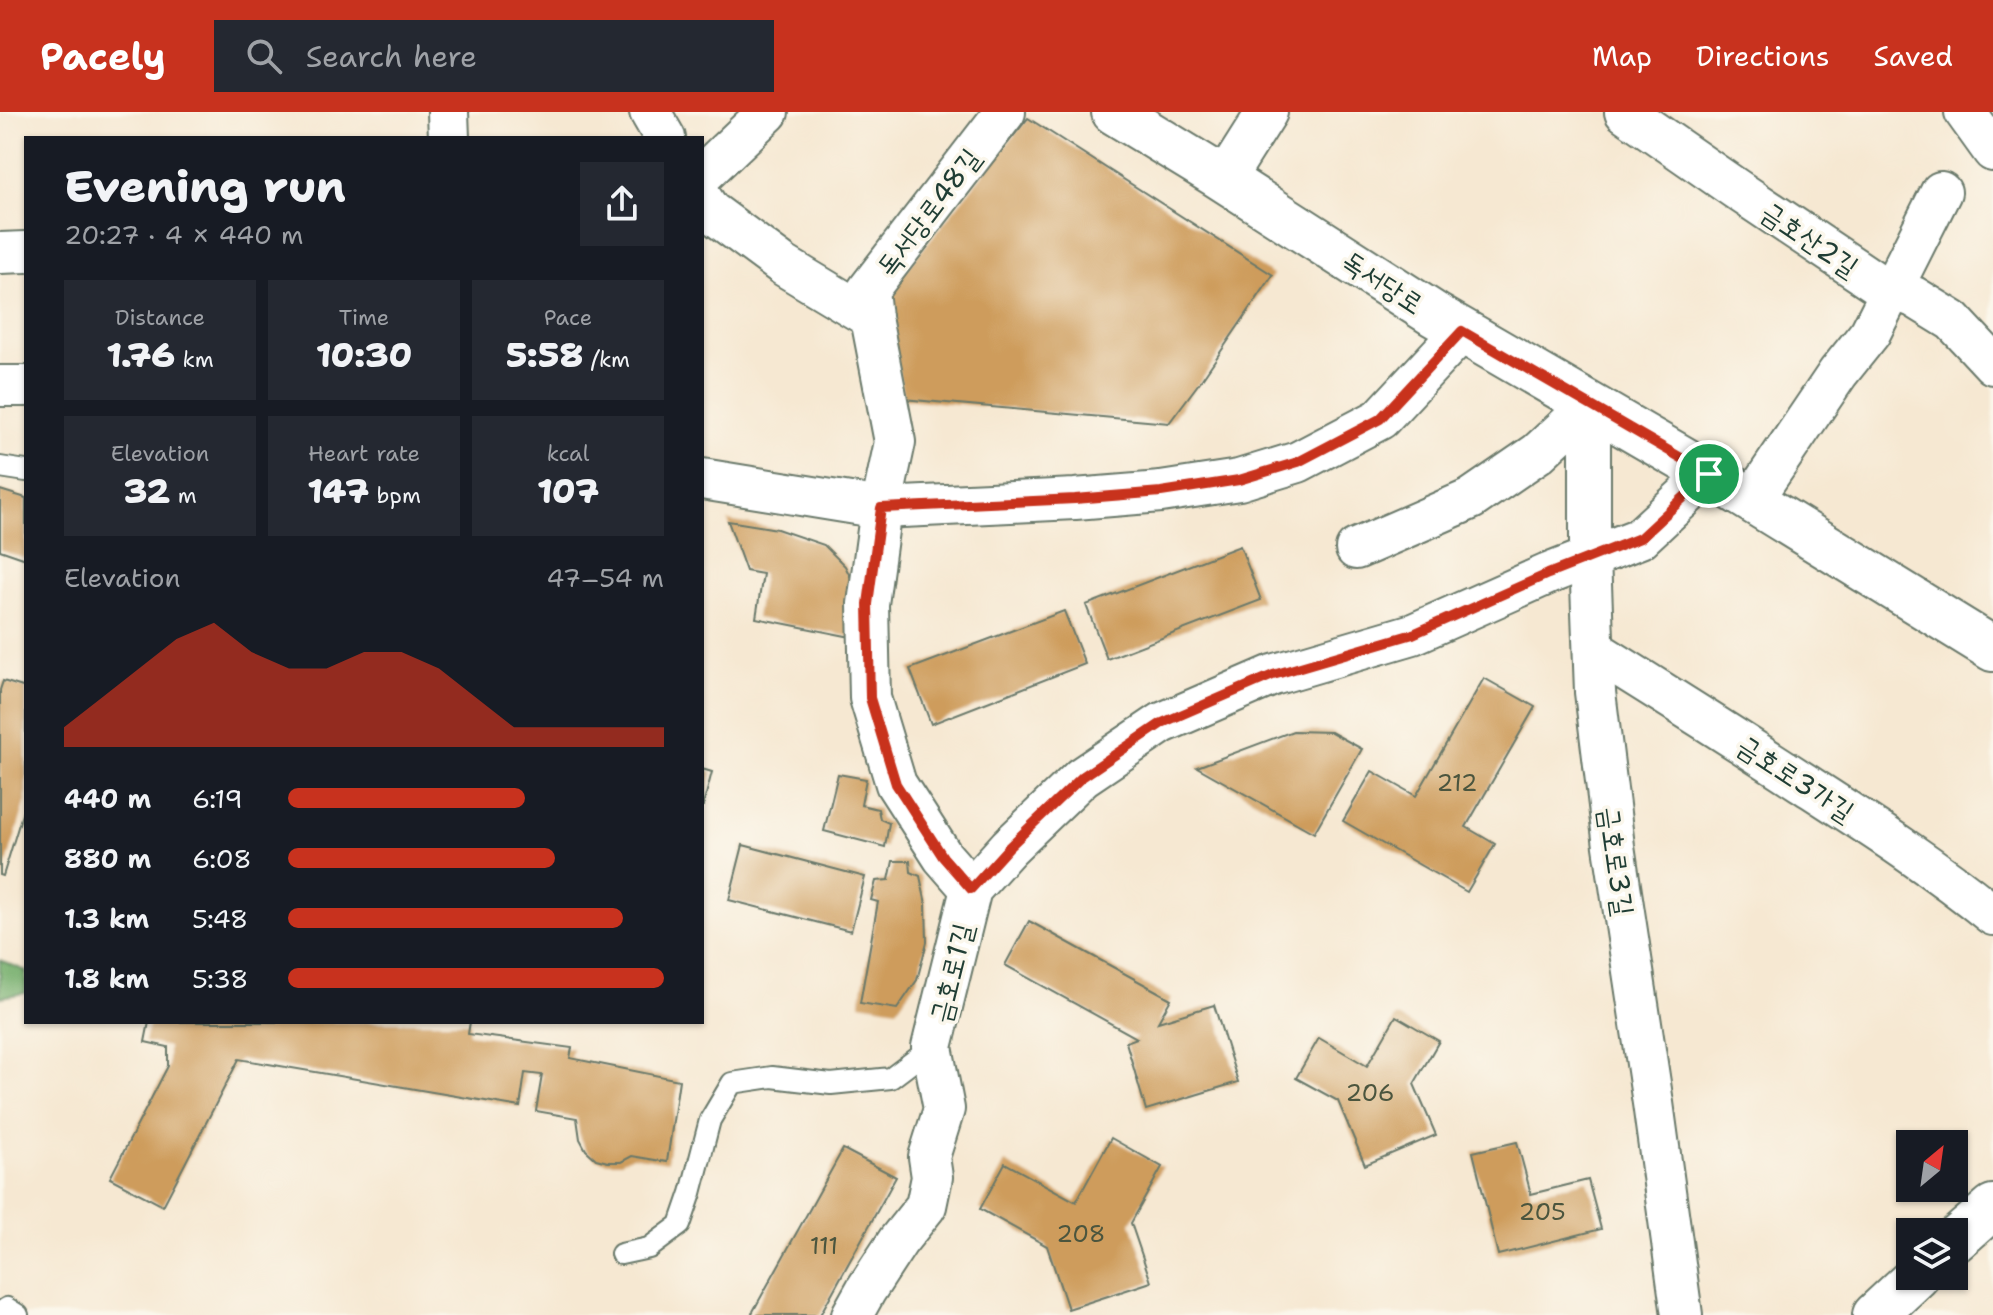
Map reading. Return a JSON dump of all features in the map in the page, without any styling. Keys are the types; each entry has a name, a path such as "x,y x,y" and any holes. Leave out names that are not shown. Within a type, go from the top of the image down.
{"main road":[{"name":"독서당로","path":"1114,112 1462,331 1709,474 1993,649"},
{"path":"1968,1229 1993,1207"},
{"path":"1875,1315 1902,1290"}],"street":[{"path":"448,112 449,136"},
{"path":"650,112 664,136"},
{"path":"704,173 768,112"},
{"name":"독서당로48길","path":"971,889 943,857 896,784 870,698 868,604 881,508 895,442 868,290 1005,112"},
{"path":"1224,180 1267,112"},
{"name":"금호산2길","path":"1625,112 1878,284 1914,297 1953,321 1993,364"},
{"path":"1965,112 1993,151"},
{"path":"1752,500 1838,373 1870,333 1941,192"},
{"path":"707,212 783,265 871,318"},
{"path":"0,253 24,252"},
{"path":"704,479 881,508 1075,499 1239,480 1298,462 1380,419 1462,331"},
{"path":"0,386 24,386"},
{"path":"1356,549 1471,499 1538,453 1590,405"},
{"name":"금호로3길","path":"1590,405 1590,557 1595,692 1614,846 1682,1315"},
{"name":"금호로1길","path":"852,1315 898,1241 926,1206 932,1177 929,1157 944,1109 932,1047 971,889 1009,847 1082,777 1162,723 1273,675 1413,634 1640,538 1709,474"},
{"name":"금호로3가길","path":"1594,650 1857,817 1993,915"}],"lane":[{"path":"0,467 24,471"},
{"path":"621,1254 649,1248 680,1225 710,1120 732,1083 772,1077 831,1084 891,1078 932,1047"},
{"path":"0,1313 7,1308 18,1315"}],"green space":[{"path":"0,960 24,970 24,993 0,997"}],"building":[{"path":"1028,118 1273,275 1169,423 903,399 885,296"},
{"path":"0,490 24,497 24,558 0,550"},
{"path":"728,521 777,529 824,545 845,566 855,586 851,637 756,618 763,574 746,571"},
{"path":"1240,546 1261,600 1107,659 1086,605"},
{"path":"1064,611 1085,664 931,724 910,669"},
{"path":"1484,678 1535,707 1466,827 1495,844 1467,892 1343,821 1372,771 1416,796"},
{"path":"3,681 24,687 24,808 3,876 0,875 0,690"},
{"path":"1293,731 1331,732 1362,749 1314,833 1197,767"},
{"path":"704,770 712,772 704,802"},
{"path":"838,774 866,779 861,805 878,809 880,819 889,823 885,847 824,831"},
{"path":"743,845 865,877 851,931 729,900"},
{"path":"893,861 910,861 911,872 920,876 926,904 927,942 917,980 897,1009 860,1003 878,902 871,900 876,881 889,880"},
{"path":"1029,921 1171,999 1158,1022 1214,1005 1238,1082 1146,1110 1126,1042 1137,1038 1005,965"},
{"path":"1396,1016 1439,1041 1414,1084 1436,1135 1365,1165 1338,1101 1296,1078 1319,1038 1367,1066"},
{"path":"149,1024 470,1024 468,1034 572,1048 570,1058 679,1080 667,1162 632,1156 621,1162 596,1159 580,1139 577,1118 536,1111 542,1075 525,1073 520,1107 239,1059 163,1206 110,1178 168,1066 168,1047 145,1042"},
{"path":"1111,1138 1162,1167 1131,1223 1151,1282 1068,1309 1047,1246 980,1209 1005,1163 1076,1202"},
{"path":"1517,1142 1531,1194 1588,1180 1601,1229 1498,1255 1473,1152"},
{"path":"843,1149 896,1177 820,1315 751,1315"}],"route":[{"path":"1462,331 1709,474 1640,538 1548,574 1413,634 1273,675 1162,723 1082,777 1009,847 971,889 943,857 896,784 870,698 868,604 881,508 1075,499 1161,492 1239,480 1298,462 1380,419 1462,331"}]}
